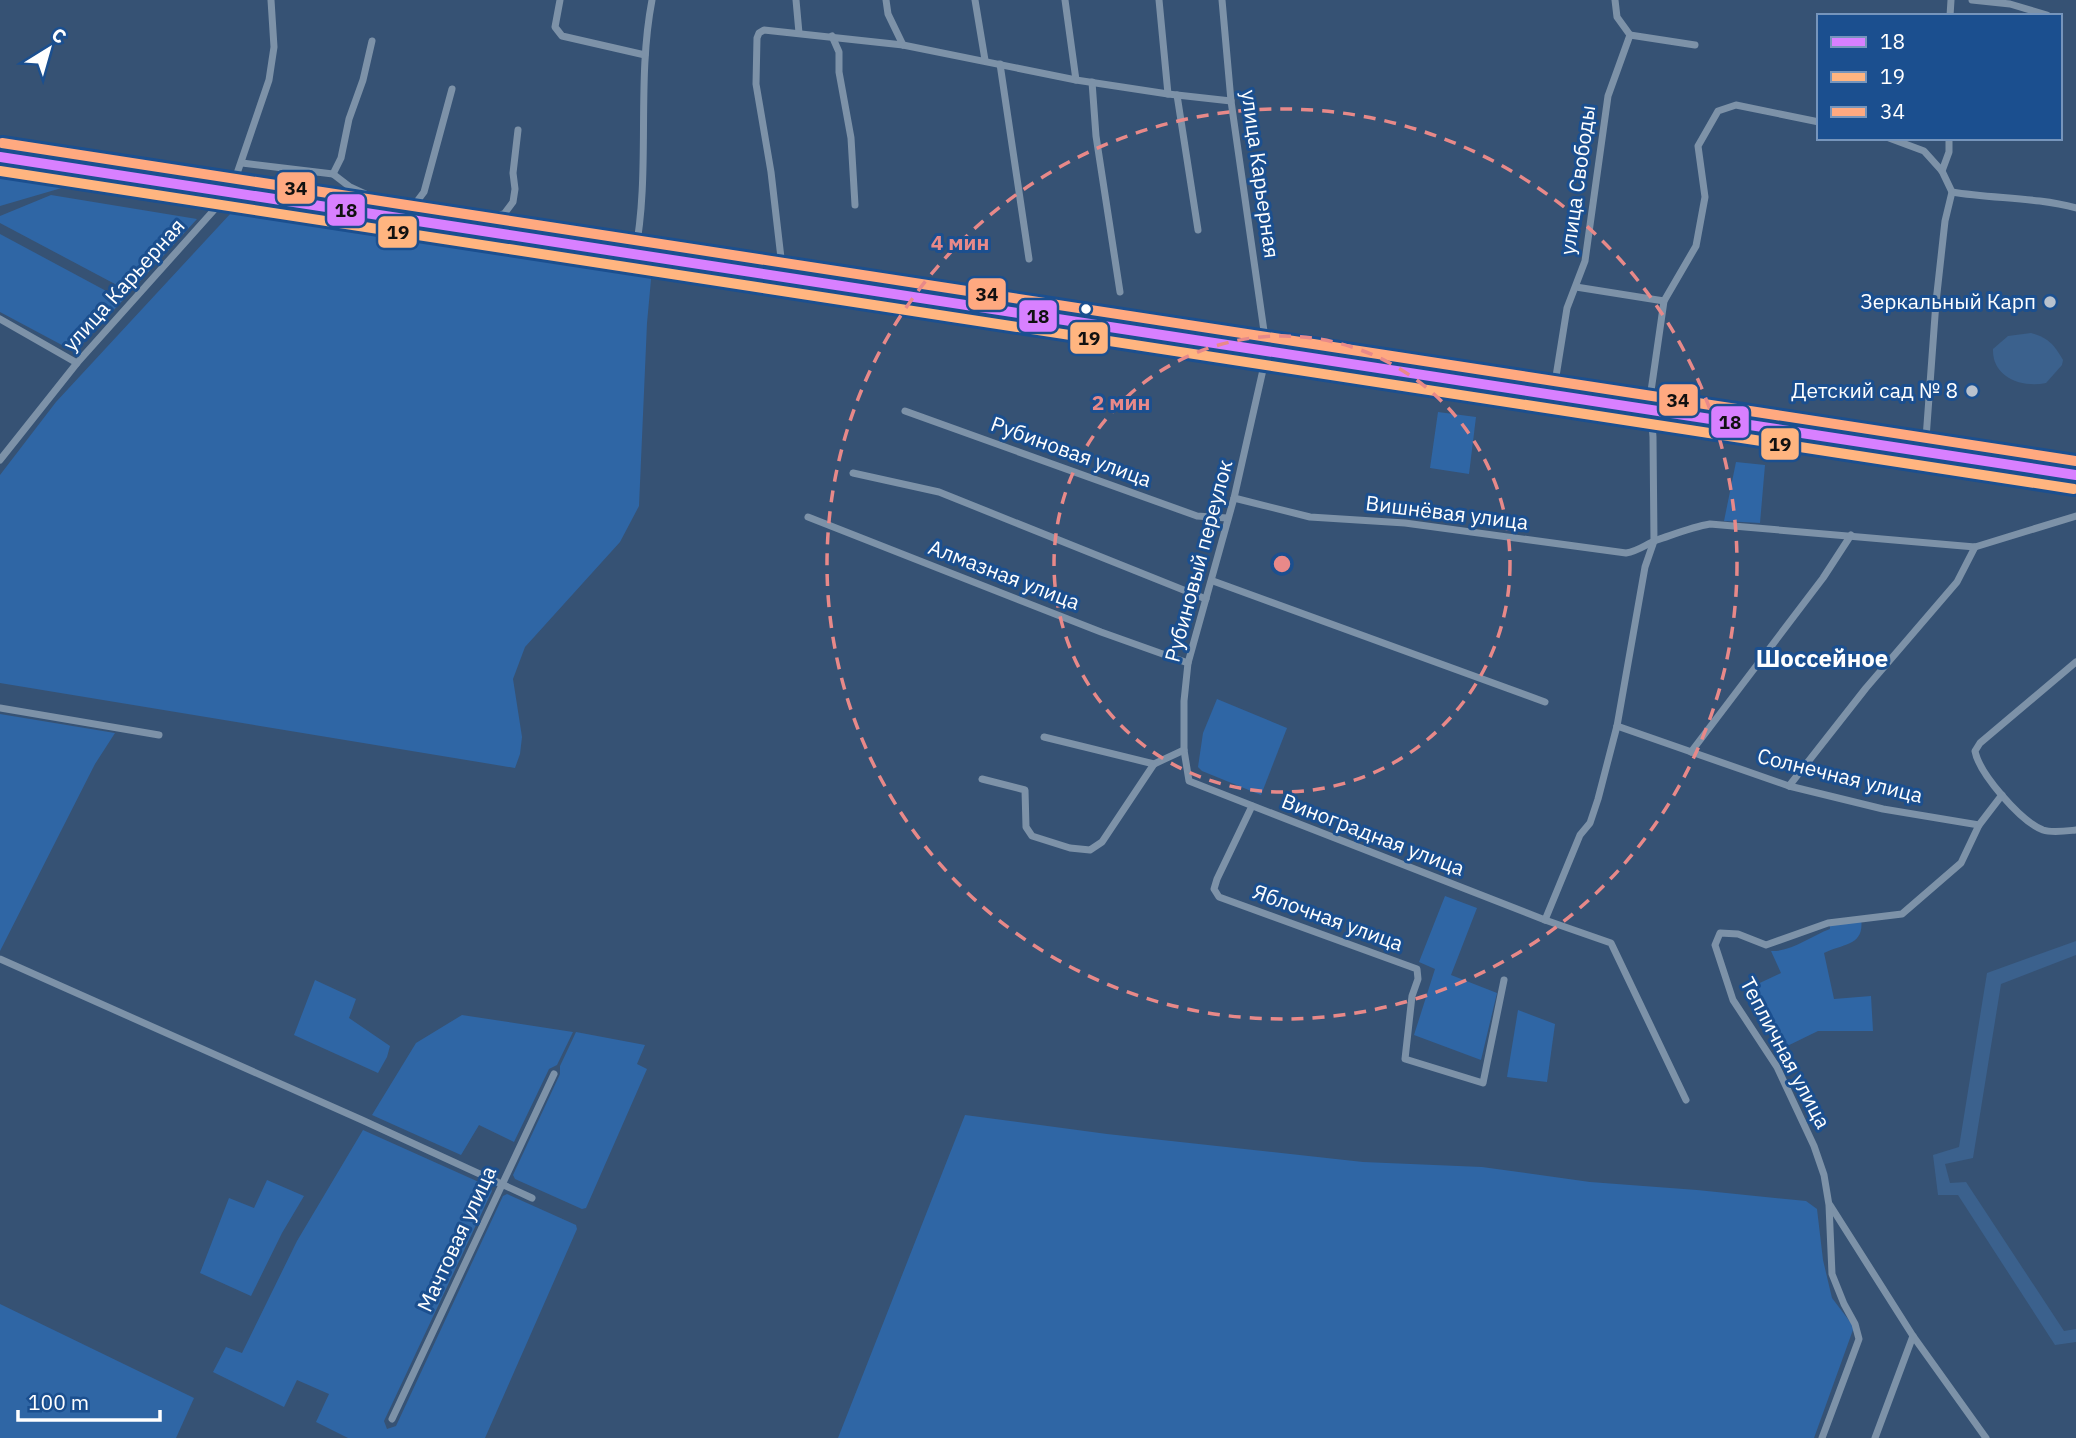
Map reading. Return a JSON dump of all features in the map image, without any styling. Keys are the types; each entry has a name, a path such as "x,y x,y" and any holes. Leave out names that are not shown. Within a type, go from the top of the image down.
{"main road":[{"path":"0,157 2076,475"}],"street":[{"name":"улица Карьерная","path":"0,460 77,363 231,191 269,80 274,47 271,0"},
{"path":"560,0 555,27 557,33 645,55"},
{"path":"635,254 645,130 645,55 652,0"},
{"path":"796,0 799,33"},
{"path":"886,0 888,14 903,45"},
{"path":"975,0 985,60"},
{"path":"1065,0 1076,80"},
{"path":"1159,0 1172,95 1198,230"},
{"name":"улица Карьерная","path":"1222,0 1231,101 1267,352"},
{"path":"1615,0 1617,17 1630,35 1695,45"},
{"path":"1972,0 2010,5 2043,14"},
{"path":"781,258 771,172 756,85 757,38 764,30 903,45 1076,80 1231,101"},
{"name":"улица Свободы","path":"1553,396 1567,308 1585,261 1608,96 1630,35"},
{"path":"832,36 839,52 842,94 851,138 855,205"},
{"path":"333,174 341,158 349,119 363,80 372,41"},
{"path":"1000,64 1029,259"},
{"path":"1091,82 1096,136 1120,292"},
{"path":"415,204 424,192 452,89"},
{"path":"1545,920 1580,835 1590,823 1598,799 1617,726 1645,567 1654,541 1650,398 1664,301 1696,246 1705,197 1698,146 1718,111 1736,105 1817,122"},
{"path":"242,163 333,174 350,187 374,198 487,217 504,214 513,202 518,130"},
{"path":"1895,140 1924,150 1942,171 1952,192 1945,221 1936,302 1925,452"},
{"path":"1942,171 1949,152 1949,140"},
{"path":"1952,192 1986,198 2056,202 2076,208"},
{"path":"1576,287 1664,301"},
{"path":"0,319 77,363"},
{"name":"Рубиновый переулок","path":"1189,781 1184,750 1184,701 1188,663 1213,581 1267,352"},
{"name":"Рубиновая улица","path":"905,411 1197,516 1227,518"},
{"path":"853,473 939,492 1206,599"},
{"name":"Вишнёвая улица","path":"1234,498 1310,517 1405,523 1626,553 1639,551 1654,541 1693,527 1710,524 1975,547"},
{"path":"1789,786 1866,688 1957,582 1975,547 2076,516"},
{"name":"Алмазная улица","path":"808,517 1101,632 1188,663"},
{"path":"1691,752 1823,578 1851,535"},
{"path":"1213,581 1545,702"},
{"path":"2076,662 1980,743 1975,751 1977,760 2002,795 2029,821 2043,830 2076,830"},
{"path":"0,708 159,735"},
{"name":"Солнечная улица","path":"1617,726 1789,786 1883,809 1979,825"},
{"path":"1044,737 1154,764"},
{"path":"982,779 1025,790 1026,827 1032,836 1070,848 1090,850 1102,842 1154,764 1184,750"},
{"name":"Виноградная улица","path":"1189,781 1545,920 1611,943 1686,1100"},
{"name":"Тепличная улица","path":"1829,1205 1824,1175 1814,1146 1777,1066 1733,1000 1715,945 1720,933 1738,933 1766,944 1828,923 1902,914 1961,863 1979,825 2002,795"},
{"name":"Яблочная улица","path":"1252,806 1214,889 1219,897 1417,970 1418,979 1412,996 1405,1059 1483,1083 1504,980"},
{"path":"0,959 362,1119 532,1198"},
{"name":"Мачтовая улица","path":"392,1419 554,1074"},
{"path":"1829,1205 1913,1336 1986,1438"},
{"path":"1822,1438 1859,1339 1832,1274 1829,1205"},
{"path":"1875,1438 1913,1336"}],"shaded area":[{"path":"0,177 65,187 0,206"},
{"path":"51,195 197,219 130,292 0,223 0,216"},
{"path":"240,208 652,269 639,506 620,542 525,647 513,679 522,737 515,768 0,683 0,475 56,402 231,213"},
{"path":"0,234 123,300 75,352 0,312"},
{"path":"2031,333 2050,343 2063,360 2062,365 2046,383 2018,382 2003,373 1994,359 1993,349 2008,336"},
{"path":"1438,412 1476,417 1469,474 1430,468"},
{"path":"1736,462 1765,465 1760,523 1724,521"},
{"path":"1217,699 1287,728 1261,795 1198,767 1203,733"},
{"path":"0,714 115,733 95,764 0,951"},
{"path":"1445,896 1477,908 1451,975 1497,993 1481,1060 1414,1035 1435,969 1419,962"},
{"path":"1861,918 1860,934 1856,939 1824,953 1834,999 1871,996 1873,1031 1818,1031 1779,1050 1749,988 1781,973 1771,951 1793,946 1830,929 1830,925"},
{"path":"2076,941 2076,955 2001,984 1973,1158 1945,1164 1950,1183 1966,1182 2064,1331 2076,1329 2076,1342 2055,1345 1958,1195 1938,1195 1933,1155 1959,1147 1987,973"},
{"path":"315,980 356,999 349,1018 390,1046 378,1073 294,1035"},
{"path":"1518,1010 1555,1024 1547,1082 1507,1077"},
{"path":"462,1015 573,1032 557,1065 549,1069 514,1142 479,1125 461,1155 372,1115 416,1043"},
{"path":"576,1032 645,1045 637,1064 647,1069 586,1208 582,1209 515,1179 513,1175 560,1074 560,1066"},
{"path":"965,1115 1107,1134 1363,1162 1482,1167 1590,1182 1806,1201 1817,1209 1823,1260 1832,1298 1854,1327 1814,1438 838,1438"},
{"path":"363,1130 490,1187 492,1191 384,1421 387,1429 396,1426 503,1196 507,1194 576,1225 577,1229 485,1438 348,1438 316,1422 329,1394 297,1380 284,1407 213,1372 226,1347 242,1353 297,1241"},
{"path":"267,1180 304,1196 282,1233 251,1296 200,1273 229,1198 254,1208"},
{"path":"0,1304 194,1398 176,1438 0,1438"}],"transit line":[{"name":"34","path":"2,143 2076,461"},
{"name":"18","path":"0,157 2076,475"},
{"name":"19","path":"0,171 2074,489"}],"place":[{"name":"Зеркальный Карп","path":"2050,302"},
{"name":"Детский сад № 8","path":"1972,391"}],"district":[{"name":"Шоссейное","path":"1822,659"}]}
